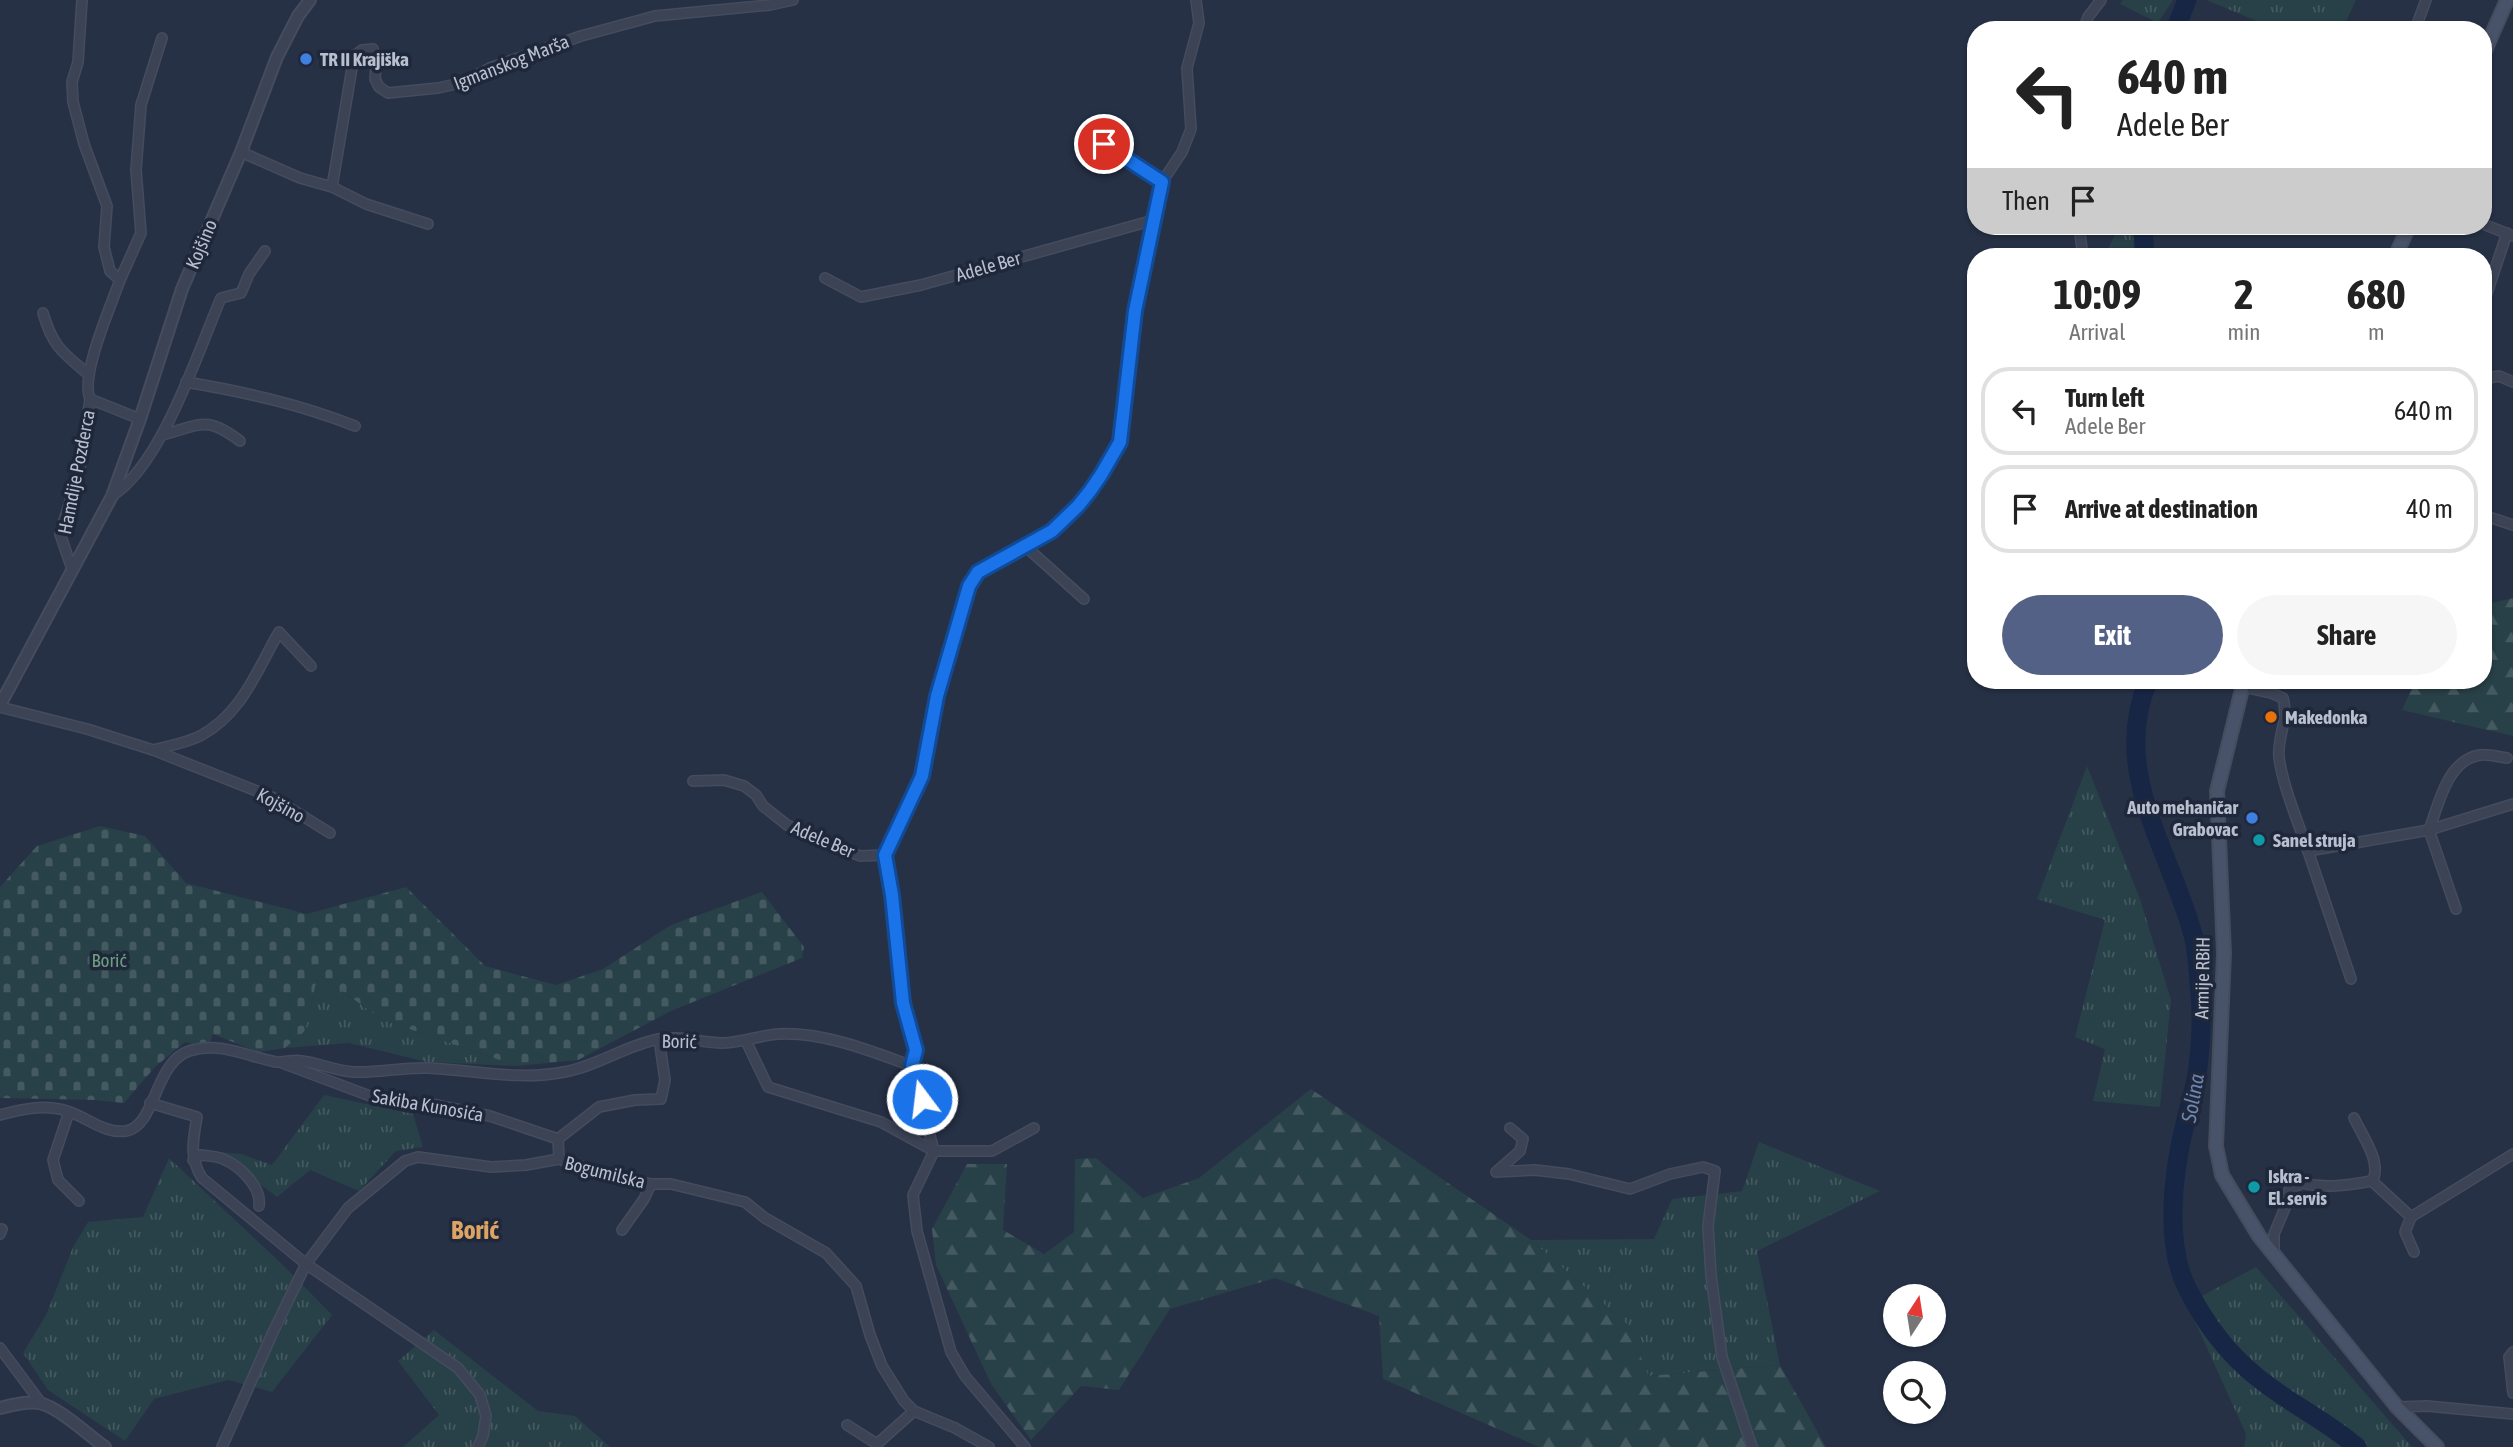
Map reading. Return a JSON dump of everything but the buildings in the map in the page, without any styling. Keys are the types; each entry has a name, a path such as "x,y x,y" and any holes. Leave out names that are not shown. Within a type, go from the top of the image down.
{"main road":[{"path":"2492,34 2507,0"},
{"name":"Armije RBiH","path":"2243,689 2217,791 2224,953 2216,1146 2222,1175 2274,1256 2397,1407 2437,1447"}],"street":[{"path":"82,0 78,62 72,82 73,102 91,166 107,206 104,247 110,271 120,280"},
{"name":"Kojšino","path":"310,0 298,16 277,57 241,152 182,289 112,496 0,706 153,750 272,797 330,833"},
{"name":"Igmanskog Marša","path":"331,187 341,142 349,73 354,57 362,50 373,49 375,79 379,87 388,93 438,88 461,83 490,68 581,36 655,16 770,5 793,0"},
{"path":"1025,1447 965,1376 951,1352 917,1231 913,1195 934,1152 912,1066 916,1050 903,1003 892,895 885,855 922,776 937,696 969,586 978,572 1052,531 1078,506 1101,475 1120,442 1135,311 1162,182 1182,152 1191,130 1186,68 1199,23 1196,0"},
{"path":"2086,21 2101,0"},
{"path":"2418,21 2426,0"},
{"name":"Hamdije Pozderca","path":"72,569 60,534 80,468 90,399 87,393 88,374 120,280 141,233 136,170 141,105 162,38"},
{"path":"1104,144 1162,182"},
{"path":"241,152 300,178 331,187 366,204 428,224"},
{"name":"Adele Ber","path":"825,278 861,297 921,285 1154,220"},
{"path":"2492,227 2510,234 2492,281"},
{"name":"Kojšino","path":"112,496 127,487 162,435 221,298 241,293 249,274 265,251"},
{"path":"43,313 58,349 88,374"},
{"path":"2492,377 2499,376 2513,382"},
{"path":"186,382 272,398 311,408 355,425"},
{"path":"90,399 140,419"},
{"path":"162,435 209,423 223,428 240,441"},
{"path":"2492,518 2513,525"},
{"path":"1026,546 1084,599"},
{"path":"153,750 199,737 218,724 251,688 279,632 311,666"},
{"name":"Armije RBiH","path":"2259,689 2283,698 2286,708 2285,726 2279,756 2295,815 2351,979"},
{"path":"2456,909 2429,830 2449,778 2463,762 2479,755 2507,758"},
{"name":"Adele Ber","path":"693,781 724,780 744,786 787,825 860,856 885,855"},
{"path":"2308,851 2429,830 2513,804"},
{"name":"Borić","path":"0,1115 22,1109 47,1107 69,1112 94,1125 123,1131 134,1129 144,1118 169,1064 187,1052 224,1047 244,1055 281,1063 299,1060 354,1072 426,1068 522,1076 564,1072 598,1063 627,1049 659,1039 722,1043 779,1034 825,1038 912,1066"},
{"path":"559,1159 558,1139 599,1107 635,1100 661,1099 665,1080 659,1039"},
{"path":"746,1041 768,1087 881,1122 934,1152 992,1151 1034,1128"},
{"name":"Sakiba Kunosića","path":"281,1063 378,1099 404,1104 430,1104 490,1116 558,1139"},
{"path":"150,1103 197,1117 191,1148 194,1166 202,1178 306,1264 458,1368 480,1395 486,1416 478,1447"},
{"path":"69,1112 53,1160 58,1180 79,1201"},
{"path":"2274,1256 2274,1234 2287,1203 2289,1190 2302,1183 2335,1187 2372,1181 2376,1175 2370,1152 2354,1118"},
{"path":"1510,1128 1523,1139 1520,1151 1496,1172 1535,1170 1570,1174 1630,1189 1671,1174 1703,1167 1715,1171 1708,1226 1722,1357 1752,1447"},
{"path":"2414,1252 2405,1232 2411,1217 2513,1154"},
{"path":"193,1160 201,1155 226,1160 255,1186 259,1206"},
{"name":"Bogumilska","path":"222,1447 306,1264 348,1208 405,1161 418,1157 491,1167 526,1165 559,1159 606,1174 651,1184 671,1184 745,1202 765,1218 826,1254 856,1286 882,1366 904,1401 914,1411 989,1447"},
{"path":"2372,1181 2411,1217"},
{"path":"622,1230 651,1184"},
{"path":"0,1349 41,1403 105,1447"},
{"path":"2513,1352 2510,1357 2513,1393"},
{"path":"0,1408 41,1403"},
{"path":"2397,1407 2427,1406 2513,1414"},
{"path":"847,1425 877,1444 914,1411"}],"green space":[{"path":"2123,0 2173,0 2159,21 2154,21 2120,4"},
{"path":"2206,0 2356,0 2346,21 2257,21"},
{"path":"2115,235 2133,235 2134,248 2108,248"},
{"path":"2513,598 2513,736 2402,710 2411,689 2492,689 2492,603"},
{"path":"2087,766 2140,899 2171,1000 2160,1107 2093,1101 2105,1049 2075,1037 2105,920 2037,899"},
{"path":"100,826 145,836 186,883 307,914 406,887 485,966 556,985 603,969 671,925 762,892 804,947 802,958 671,1011 578,1060 517,1066 383,1020 318,974 305,1031 285,1048 258,1052 213,1034 208,1048 185,1042 155,1067 124,1103 0,1098 0,887 37,846"},
{"path":"318,974 383,1020 517,1066 427,1062 349,1043 285,1048 305,1031"},
{"path":"1311,1089 1531,1240 1630,1327 1648,1376 1780,1365 1826,1447 1539,1447 1383,1379 1379,1316 1275,1278 1170,1309 1119,1390 1081,1386 1031,1440 991,1384 936,1265 932,1229 967,1164 1007,1164 1003,1230 1044,1254 1074,1232 1075,1159 1096,1158 1143,1198 1199,1178"},
{"path":"324,1095 413,1114 423,1147 396,1151 359,1191 310,1170 277,1197 217,1152 242,1154 272,1165"},
{"path":"1759,1142 1880,1191 1757,1251 1780,1365 1648,1376 1630,1327 1531,1240 1654,1239 1672,1199 1742,1191"},
{"path":"169,1158 332,1315 272,1392 228,1380 154,1399 125,1441 48,1390 23,1353 46,1315 73,1247 88,1222 143,1217"},
{"path":"2256,1267 2412,1447 2244,1447 2246,1434 2187,1304"},
{"path":"434,1330 538,1411 575,1416 610,1447 403,1447 439,1415 398,1361"}],"waterway":[{"name":"Solina","path":"2179,21 2187,0"},
{"name":"Solina","path":"2144,235 2144,248"},
{"name":"Solina","path":"2146,689 2138,715 2136,747 2139,779 2193,935 2201,1002 2197,1074 2174,1185 2173,1230 2180,1272 2202,1314 2218,1337 2246,1368 2357,1447"}],"place":[{"name":"TR II Krajiška","path":"306,59"},
{"name":"Makedonka","path":"2271,717"},
{"name":"Auto mehaničar Grabovac","path":"2252,818"},
{"name":"Sanel struja","path":"2259,840"},
{"name":"Iskra - El. servis","path":"2254,1187"}],"district":[{"name":"Borić","path":"475,1230"}],"route":[{"path":"922,1099 912,1066 916,1050 903,1003 892,895 885,855 922,776 937,696 969,586 978,572 1052,531 1090,491 1120,442 1135,311 1162,182 1104,144"}]}
